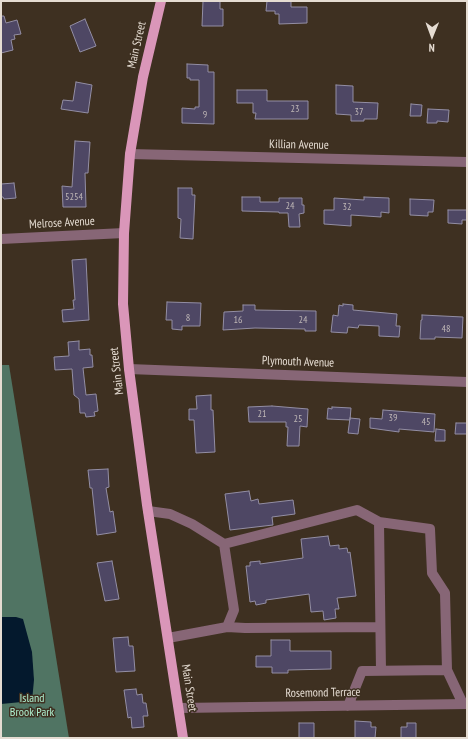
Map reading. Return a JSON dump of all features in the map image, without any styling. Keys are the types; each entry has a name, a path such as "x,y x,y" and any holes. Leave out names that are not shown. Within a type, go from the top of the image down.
{"main road":[{"name":"Main Street","path":"161,1 143,77 130,154 124,233 123,304 129,369 148,511 184,738"}],"street":[{"name":"Killian Avenue","path":"130,154 467,162"},
{"name":"Melrose Avenue","path":"1,239 124,233"},
{"name":"Plymouth Avenue","path":"129,369 467,382"},
{"path":"148,511 170,514 192,524 224,544 357,510 379,522 430,529 432,573 445,593 447,670 465,704"},
{"path":"379,522 381,671"},
{"path":"224,544 234,610 227,627"},
{"path":"168,638 227,627 380,627"},
{"path":"348,706 362,672 447,670"},
{"name":"Rosemond Terrace","path":"179,708 465,704"}],"green space":[{"name":"Island Brook Park","path":"1,365 9,365 69,738 1,738"}],"water":[{"path":"1,617 16,617 23,619 32,652 34,680 32,701 1,704"}],"building":[{"path":"203,1 220,1 220,9 223,9 223,26 202,26"},
{"path":"267,1 291,1 291,7 307,7 307,23 279,24 279,14 275,14 275,11 266,11"},
{"path":"1,16 4,16 6,23 17,20 21,34 14,35 15,39 11,40 13,50 1,53"},
{"path":"85,19 96,46 80,52 70,26"},
{"path":"187,64 208,65 208,72 214,72 214,124 182,123 182,108 195,109 195,107 199,107 199,80 190,80 190,78 187,78"},
{"path":"76,82 92,85 88,113 61,109 63,100 73,101"},
{"path":"336,85 353,86 353,102 378,103 377,119 351,121 351,115 336,114"},
{"path":"237,90 267,90 267,101 308,101 308,119 255,119 256,113 253,113 253,103 237,103"},
{"path":"411,104 422,105 421,116 410,116"},
{"path":"428,109 449,110 448,122 437,121 437,123 427,123"},
{"path":"75,141 90,142 88,173 85,173 86,207 63,207 62,186 72,187"},
{"path":"14,183 16,198 4,199 1,197 1,184"},
{"path":"178,188 192,188 192,195 195,195 193,239 180,238 181,219 178,218"},
{"path":"242,197 260,197 260,202 279,202 279,198 302,198 304,213 299,214 300,227 289,227 288,213 242,211"},
{"path":"364,197 389,198 389,213 381,212 381,217 351,215 351,226 324,224 324,210 334,210 334,198 364,200"},
{"path":"410,199 434,200 433,212 428,212 428,216 410,215"},
{"path":"448,210 467,210 467,220 462,220 462,224 448,223"},
{"path":"86,259 89,320 63,322 62,310 74,309 73,300 75,300 72,260"},
{"path":"167,302 201,303 200,326 182,326 182,330 172,329 172,320 166,320"},
{"path":"343,304 353,305 353,310 397,314 396,326 400,326 399,337 379,336 379,326 359,325 358,328 348,327 347,333 331,332 333,315 338,316 339,305 343,306"},
{"path":"243,305 255,305 255,310 316,311 316,331 305,331 305,329 255,328 223,330 224,312 243,311"},
{"path":"422,315 463,317 462,338 435,337 435,339 420,339"},
{"path":"79,341 79,350 90,349 90,355 92,355 93,367 83,368 86,395 96,394 98,411 94,412 95,416 86,417 85,413 80,413 79,399 74,395 72,369 55,370 54,357 69,356 68,342"},
{"path":"211,395 215,452 196,453 194,420 189,420 189,409 197,409 196,396"},
{"path":"272,406 308,409 307,427 300,426 299,446 287,446 288,427 286,427 286,422 249,422 248,407"},
{"path":"332,407 351,408 350,420 327,419 328,408 332,409"},
{"path":"383,410 435,414 434,432 399,429 399,432 370,428 370,418 382,419"},
{"path":"350,418 360,419 358,434 348,433"},
{"path":"456,423 467,423 467,434 455,434"},
{"path":"436,429 445,430 445,441 435,441"},
{"path":"108,469 109,487 106,488 110,512 113,511 116,532 97,535 92,488 90,488 88,470"},
{"path":"249,491 251,501 258,499 259,504 293,500 295,514 272,517 273,525 230,530 225,494"},
{"path":"328,536 330,546 339,545 339,549 347,548 348,553 350,552 356,596 337,598 339,609 335,609 336,618 324,620 323,611 311,612 309,594 266,600 266,603 256,605 255,601 250,602 246,566 250,566 250,562 260,561 260,564 303,558 301,539"},
{"path":"112,561 119,599 105,601 97,563"},
{"path":"128,637 129,646 133,646 135,671 116,672 113,638"},
{"path":"271,640 290,640 290,651 331,651 331,669 288,670 288,673 272,673 272,667 256,667 256,656 271,656"},
{"path":"136,689 137,695 142,694 143,703 146,703 148,716 143,716 144,727 132,728 131,717 128,718 124,690"},
{"path":"355,721 371,722 371,727 376,727 375,738 355,738"},
{"path":"299,723 314,723 314,738 299,738"},
{"path":"407,723 416,723 416,738 401,738 401,727 407,727"}]}
